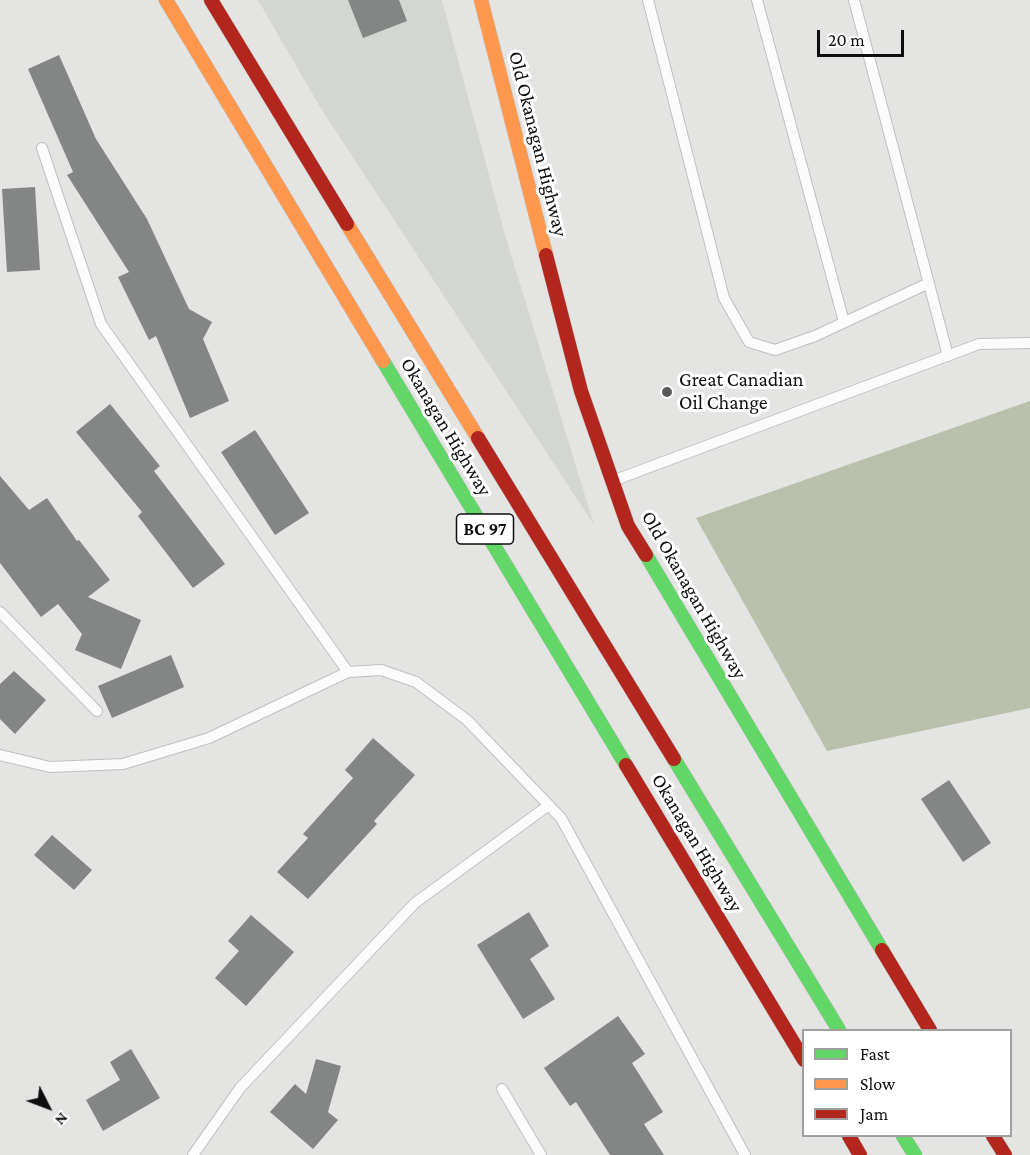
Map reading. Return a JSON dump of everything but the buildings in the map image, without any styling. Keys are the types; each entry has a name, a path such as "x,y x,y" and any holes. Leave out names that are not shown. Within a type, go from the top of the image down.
{"main road":[{"name":"Okanagan Highway","path":"166,0 802,1056"},
{"name":"Okanagan Highway","path":"211,0 838,1029"},
{"name":"Old Okanagan Highway","path":"481,0 581,391 628,526 929,1029"},
{"path":"850,1137 860,1155"},
{"path":"904,1137 915,1155"},
{"path":"994,1137 1005,1155"}],"lane":[{"path":"648,0 724,298 748,342 775,350 844,322 929,283"},
{"path":"757,0 844,322"},
{"path":"854,0 948,356"},
{"path":"42,148 101,324 348,672"},
{"path":"612,481 979,344 1030,343"},
{"path":"0,612 97,711"},
{"path":"0,755 50,767 123,764 209,738 348,672 381,669 416,682 467,720 561,818 745,1155"},
{"path":"193,1155 240,1088 415,903 549,805"},
{"path":"502,1089 541,1155"}],"shaded area":[{"path":"258,0 442,0 505,235 594,525 320,107"}],"green space":[{"path":"1030,401 1030,708 827,751 696,518"}],"traffic: fast":[{"path":"383,361 626,765"},
{"path":"646,555 882,950"},
{"path":"674,759 838,1029"},
{"path":"904,1137 915,1155"}],"traffic: slow":[{"path":"166,0 383,361"},
{"path":"481,0 546,255"},
{"path":"347,224 478,438"}],"traffic: jam":[{"path":"211,0 347,224"},
{"path":"546,255 581,391 628,526 646,555"},
{"path":"478,438 674,759"},
{"path":"626,765 802,1057"},
{"path":"882,950 929,1029"},
{"path":"850,1137 860,1155"},
{"path":"994,1137 1005,1155"}],"place":[{"name":"Great Canadian Oil Change","path":"667,392"}]}
